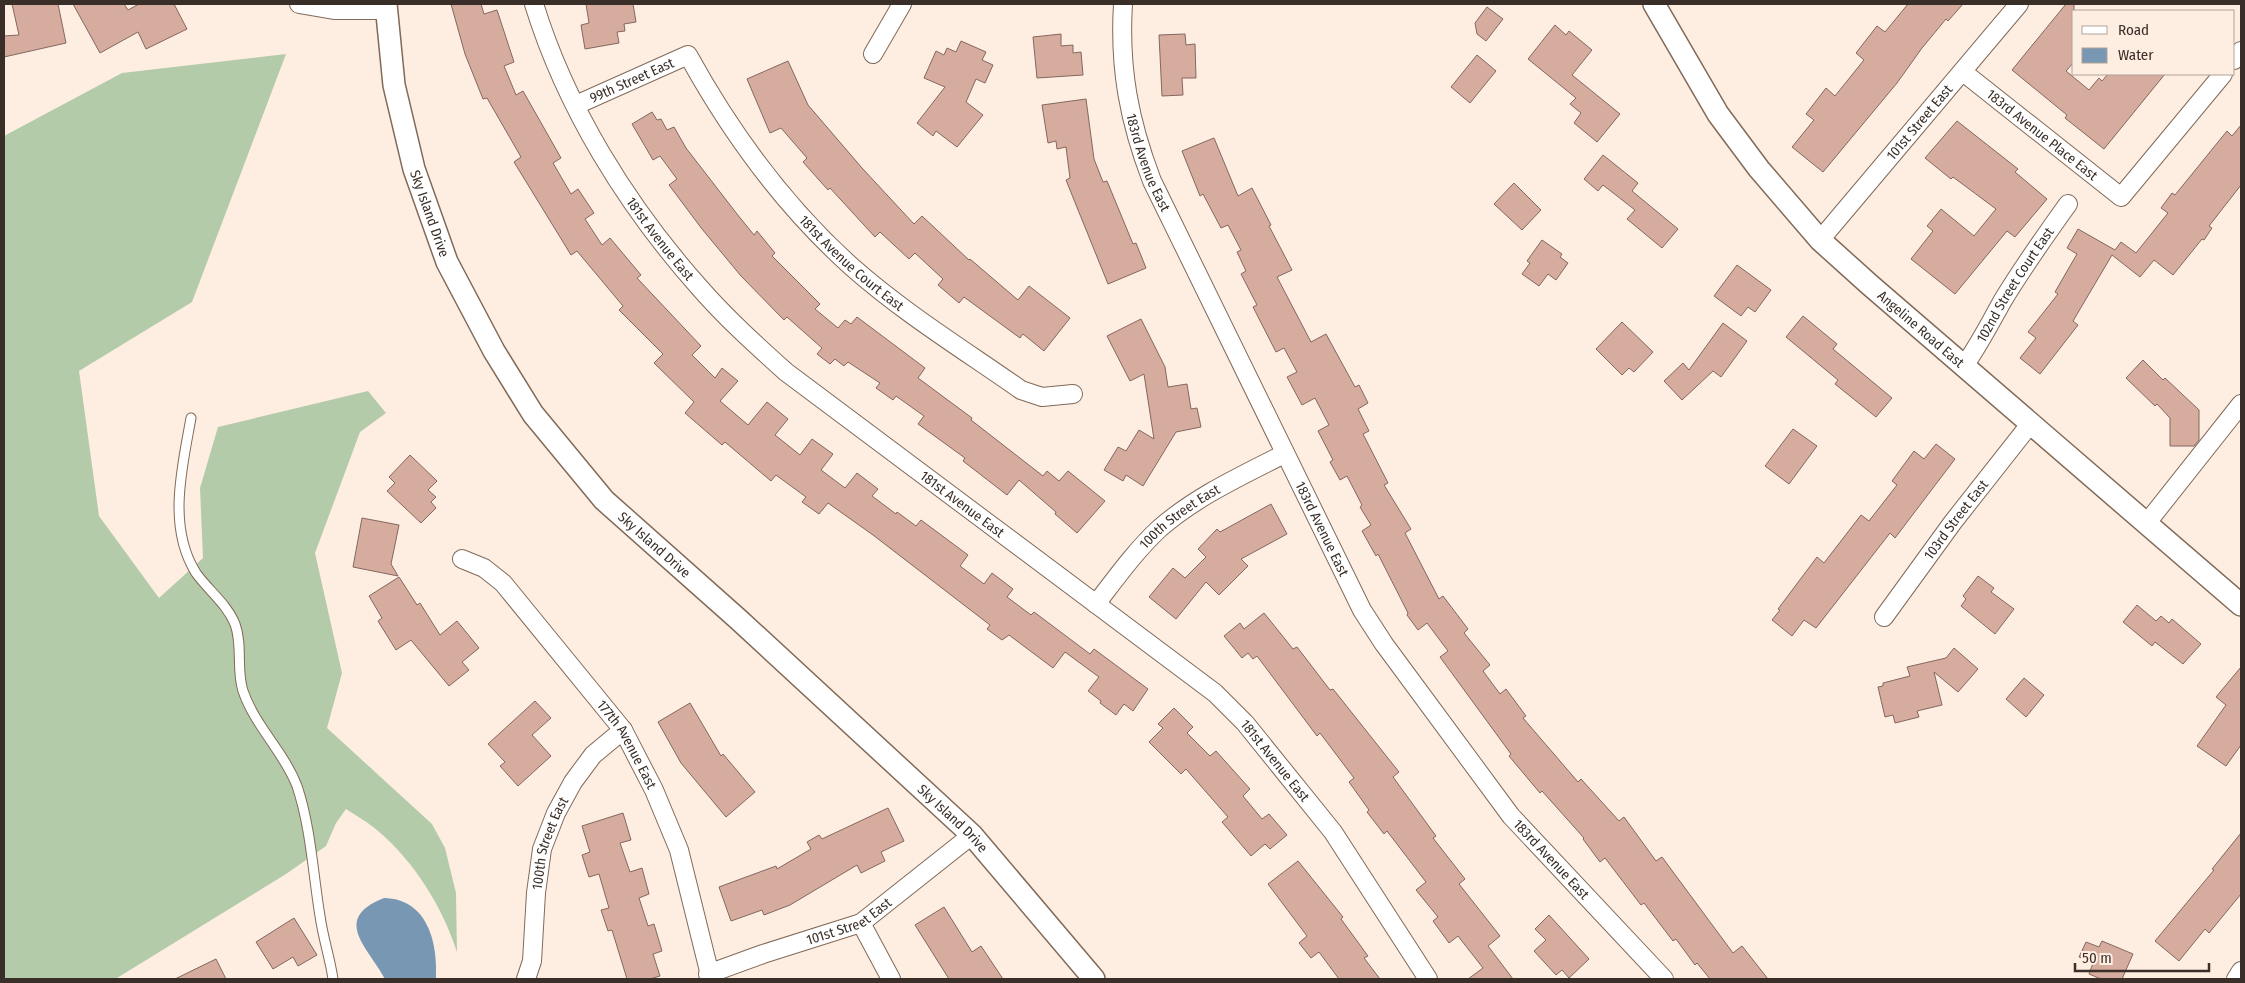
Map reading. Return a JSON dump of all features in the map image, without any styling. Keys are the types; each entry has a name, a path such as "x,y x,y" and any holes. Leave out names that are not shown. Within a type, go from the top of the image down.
{"street":[{"path":"299,4 334,10 387,7"},
{"name":"181st Avenue East","path":"534,4 560,72 604,157 631,201 660,240 700,288 744,334 794,378 1215,693 1245,723 1333,832 1428,979"},
{"path":"873,54 902,4"},
{"name":"183rd Avenue East","path":"1123,4 1122,63 1128,105 1137,143 1152,181 1362,610 1384,644 1511,816 1664,979"},
{"name":"Angeline Road East","path":"1654,4 1718,114 1759,169 1820,240 2241,605"},
{"name":"101st Street East","path":"1820,240 1963,72 2018,4"},
{"name":"Sky Island Drive","path":"387,7 394,84 417,179 447,262 494,351 533,414 604,500 738,619 972,835 1094,979"},
{"name":"99th Street East","path":"576,105 688,55"},
{"name":"181st Avenue Court East","path":"688,55 715,104 766,177 820,237 853,268 894,300 1021,390 1042,397 1073,394"},
{"name":"183rd Avenue Place East","path":"1963,72 2122,197 2222,75"},
{"name":"102nd Street Court East","path":"1964,366 1980,344 2003,300 2029,259 2068,204"},
{"path":"2146,524 2241,404"},
{"name":"103rd Street East","path":"1884,617 1953,522 2031,423"},
{"name":"100th Street East","path":"1096,604 1134,556 1160,529 1191,504 1225,483 1284,454"},
{"name":"177th Avenue East","path":"462,559 484,568 503,583 623,730 654,790 679,850 709,976"},
{"name":"100th Street East","path":"526,979 532,961 536,893 542,849 556,813 573,782 593,755 623,730"},
{"name":"101st Street East","path":"709,976 763,954 861,923 972,835"},
{"path":"861,923 891,979"},
{"path":"2236,979 2241,971"}],"lane":[{"path":"192,418 179,492 180,519 187,554 197,574 228,611 235,624 243,691 253,712 285,761 296,785 304,810 321,925 333,979"}],"green space":[{"path":"286,54 192,302 79,371 99,516 159,598 203,558 200,488 218,427 368,391 386,413 360,432 315,553 342,673 327,728 432,824 445,848 456,893 457,952 435,902 404,856 367,822 346,809 336,823 326,846 286,874 117,979 4,979 4,136 122,73"}],"water":[{"path":"384,898 399,900 411,906 427,925 435,951 436,979 385,979 363,945 358,934 357,924 359,915 368,906"}],"building":[{"path":"12,4 58,4 66,43 4,57 4,36 19,35"},
{"path":"73,4 124,4 128,10 139,4 174,4 187,29 146,49 138,32 100,53"},
{"path":"451,4 481,4 484,14 497,10 514,62 504,66 516,95 523,91 561,158 553,163 571,194 578,189 594,213 585,219 602,245 610,238 641,275 637,278 701,346 692,355 715,378 722,368 738,381 720,401 748,425 767,402 788,419 775,435 800,455 812,439 833,454 821,470 845,488 857,473 878,489 872,496 896,514 897,512 916,526 921,520 968,555 960,566 984,584 992,573 1013,589 1007,597 1031,615 1034,612 1090,654 1094,649 1148,689 1133,711 1124,704 1116,715 1100,703 1101,701 1088,691 1099,677 1065,652 1053,668 1009,635 1002,640 987,629 990,625 873,535 828,503 819,514 802,502 806,497 776,475 771,481 725,442 722,445 685,413 694,402 654,363 663,354 619,310 623,306 577,251 571,255 514,162 521,157 487,98 483,99 465,54"},
{"path":"586,4 633,4 636,22 624,24 625,31 617,32 619,43 585,49 581,25 589,23"},
{"path":"1908,4 1963,4 1948,21 1946,19 1897,83 1823,172 1792,147 1814,120 1806,114 1826,88 1835,96 1864,60 1856,53 1877,26 1885,32"},
{"path":"2066,4 2074,4 2074,10 2072,10 2072,64 2066,71 2089,90 2099,78 2102,81 2107,75 2164,75 2104,149 2065,118 2067,115 2012,70"},
{"path":"1487,7 1503,19 1486,41 1477,34 1475,23"},
{"path":"1555,25 1566,35 1569,31 1592,50 1572,75 1620,114 1597,142 1574,123 1581,113 1570,104 1576,98 1528,59"},
{"path":"1061,34 1061,46 1073,45 1073,53 1081,52 1083,75 1037,78 1033,37"},
{"path":"1185,34 1186,45 1195,44 1196,78 1182,78 1183,95 1162,96 1159,35"},
{"path":"961,41 986,52 982,60 993,65 985,83 976,79 966,102 983,115 957,147 936,131 933,136 917,123 945,87 924,78 936,51 944,55 947,48 956,52"},
{"path":"1477,55 1496,71 1470,103 1451,87"},
{"path":"788,61 808,105 862,168 914,224 922,216 969,260 1018,300 1029,286 1070,318 1044,351 1023,334 1020,338 964,297 959,303 938,285 943,279 915,253 909,259 880,232 875,237 803,162 807,158 781,128 770,133 747,79"},
{"path":"1086,99 1094,159 1103,182 1107,181 1133,244 1136,243 1146,268 1108,284 1066,180 1070,178 1066,147 1057,149 1056,141 1048,143 1042,105"},
{"path":"652,112 657,120 661,119 667,130 674,127 686,148 754,235 757,231 775,253 772,256 820,304 815,309 838,328 845,320 851,324 857,317 925,368 918,378 972,418 971,420 1043,476 1047,471 1059,481 1068,471 1105,501 1077,533 1019,480 1007,495 963,461 965,458 918,424 924,416 896,396 893,400 876,388 880,383 848,362 844,366 835,359 830,364 817,354 822,348 787,317 784,320 741,276 669,185 677,179 660,156 653,160 632,124"},
{"path":"1957,121 2018,169 2015,172 2047,199 2015,237 2007,231 1955,294 1911,259 1933,231 1927,226 1941,209 1974,236 1996,209 1953,177 1951,179 1925,158"},
{"path":"2241,125 2241,185 2209,226 2212,228 2204,240 2202,239 2173,275 2154,260 2140,277 2112,255 2073,321 2078,325 2040,374 2020,358 2036,338 2028,332 2058,294 2055,292 2077,254 2067,248 2078,229 2115,250 2121,242 2136,253 2168,213 2161,208 2172,193 2175,195 2227,131 2232,136"},
{"path":"1214,138 1238,196 1252,188 1271,225 1269,226 1292,270 1277,277 1311,342 1326,334 1355,387 1359,385 1368,403 1358,409 1369,431 1363,434 1388,483 1384,485 1411,529 1405,533 1439,599 1443,596 1468,629 1464,633 1490,665 1483,671 1500,694 1506,689 1526,716 1523,718 1578,782 1581,779 1619,821 1624,817 1656,861 1662,857 1733,953 1742,946 1768,979 1710,979 1697,963 1695,965 1676,939 1673,941 1644,903 1641,905 1605,858 1600,862 1584,838 1542,791 1540,793 1509,756 1511,754 1440,657 1448,651 1427,623 1418,630 1407,615 1408,613 1378,554 1376,556 1362,531 1371,525 1360,507 1362,505 1347,476 1340,480 1330,462 1333,460 1318,431 1329,425 1315,398 1302,405 1287,377 1297,372 1284,348 1276,352 1253,307 1257,305 1241,274 1246,271 1237,252 1241,250 1228,225 1221,228 1203,194 1200,196 1182,151"},
{"path":"1603,155 1638,183 1632,191 1678,229 1662,248 1627,219 1635,210 1603,185 1598,191 1584,179"},
{"path":"1514,183 1541,210 1522,230 1494,204"},
{"path":"1542,240 1562,254 1560,257 1568,263 1556,280 1548,274 1539,286 1522,274 1530,263 1527,261"},
{"path":"1737,265 1771,290 1755,312 1748,307 1741,316 1714,296"},
{"path":"1803,316 1837,344 1833,349 1892,398 1876,417 1835,384 1838,380 1786,337"},
{"path":"1141,319 1165,367 1168,387 1187,384 1191,409 1197,408 1201,427 1176,432 1143,486 1126,475 1123,481 1104,470 1118,447 1126,451 1139,430 1154,439 1144,374 1130,381 1107,336"},
{"path":"1622,322 1653,352 1634,372 1629,368 1622,375 1596,349"},
{"path":"1723,323 1747,341 1721,377 1713,371 1682,400 1664,381 1683,363 1689,370"},
{"path":"2143,360 2163,380 2165,378 2199,410 2199,440 2194,446 2170,446 2170,418 2157,404 2155,406 2126,378"},
{"path":"1793,429 1817,446 1789,484 1765,466"},
{"path":"1936,444 1955,459 1895,538 1890,533 1816,628 1804,620 1792,636 1772,620 1780,610 1778,609 1817,557 1824,563 1861,515 1869,521 1897,485 1892,481 1914,451 1924,459"},
{"path":"410,455 437,481 428,490 436,497 431,502 436,508 421,523 387,491 395,483 389,477"},
{"path":"1271,504 1287,534 1241,559 1248,566 1219,595 1206,582 1176,619 1149,597 1173,568 1185,578 1206,557 1198,549 1217,529 1220,532"},
{"path":"362,518 399,525 391,564 398,576 353,567"},
{"path":"1978,576 1994,588 1991,592 2014,609 1995,634 1961,606 1966,599 1963,596"},
{"path":"399,577 417,605 420,603 440,635 457,621 479,648 462,662 469,670 449,686 411,640 396,650 378,621 382,618 369,596"},
{"path":"2137,605 2156,621 2161,616 2169,623 2172,619 2201,644 2183,664 2155,642 2152,646 2123,622"},
{"path":"1264,613 1293,649 1297,647 1330,690 1333,689 1399,772 1393,777 1436,836 1433,838 1465,879 1459,884 1500,936 1488,946 1513,979 1468,979 1483,968 1458,936 1449,943 1433,921 1438,917 1416,890 1426,882 1387,831 1384,834 1367,812 1369,810 1349,782 1354,778 1320,733 1317,736 1257,656 1253,659 1248,653 1242,658 1224,636 1240,623 1244,629"},
{"path":"1954,648 1978,669 1958,692 1934,672 1942,705 1917,711 1919,717 1895,723 1893,715 1885,717 1878,687 1883,686 1883,683 1910,676 1907,667 1946,658"},
{"path":"2241,667 2241,745 2226,766 2197,746 2226,705 2216,697"},
{"path":"2024,678 2044,695 2026,717 2006,699"},
{"path":"535,701 551,718 532,735 551,756 518,786 500,766 505,762 488,744"},
{"path":"690,703 721,756 723,754 755,792 726,817 681,763 658,722"},
{"path":"1174,708 1193,727 1187,733 1210,756 1216,751 1250,789 1243,796 1262,819 1269,814 1287,835 1270,849 1265,844 1251,856 1222,822 1228,817 1186,769 1181,774 1149,742 1163,728 1158,724"},
{"path":"888,808 904,841 881,852 885,861 861,873 857,865 790,905 764,915 762,910 731,921 719,887 776,866 777,869 811,849 807,842 819,835 822,839"},
{"path":"623,813 631,840 620,843 630,872 642,868 649,894 639,898 648,926 654,924 662,951 653,954 660,976 650,979 627,979 612,930 608,931 601,910 609,908 599,874 589,877 582,855 590,852 582,826"},
{"path":"2241,833 2241,894 2209,933 2205,929 2179,961 2155,941 2214,870 2212,869"},
{"path":"1298,861 1343,917 1341,919 1368,956 1364,958 1380,979 1339,979 1319,952 1311,958 1299,943 1307,936 1268,884"},
{"path":"944,907 972,952 981,946 1003,979 949,979 915,925"},
{"path":"1549,915 1589,959 1569,978 1562,970 1556,975 1534,951 1546,940 1535,929"},
{"path":"294,918 317,955 298,966 293,957 273,969 256,942"},
{"path":"2102,941 2133,954 2122,979 2101,979 2089,974 2093,963 2079,957 2086,942 2099,947"},
{"path":"216,959 226,979 175,979"}]}
